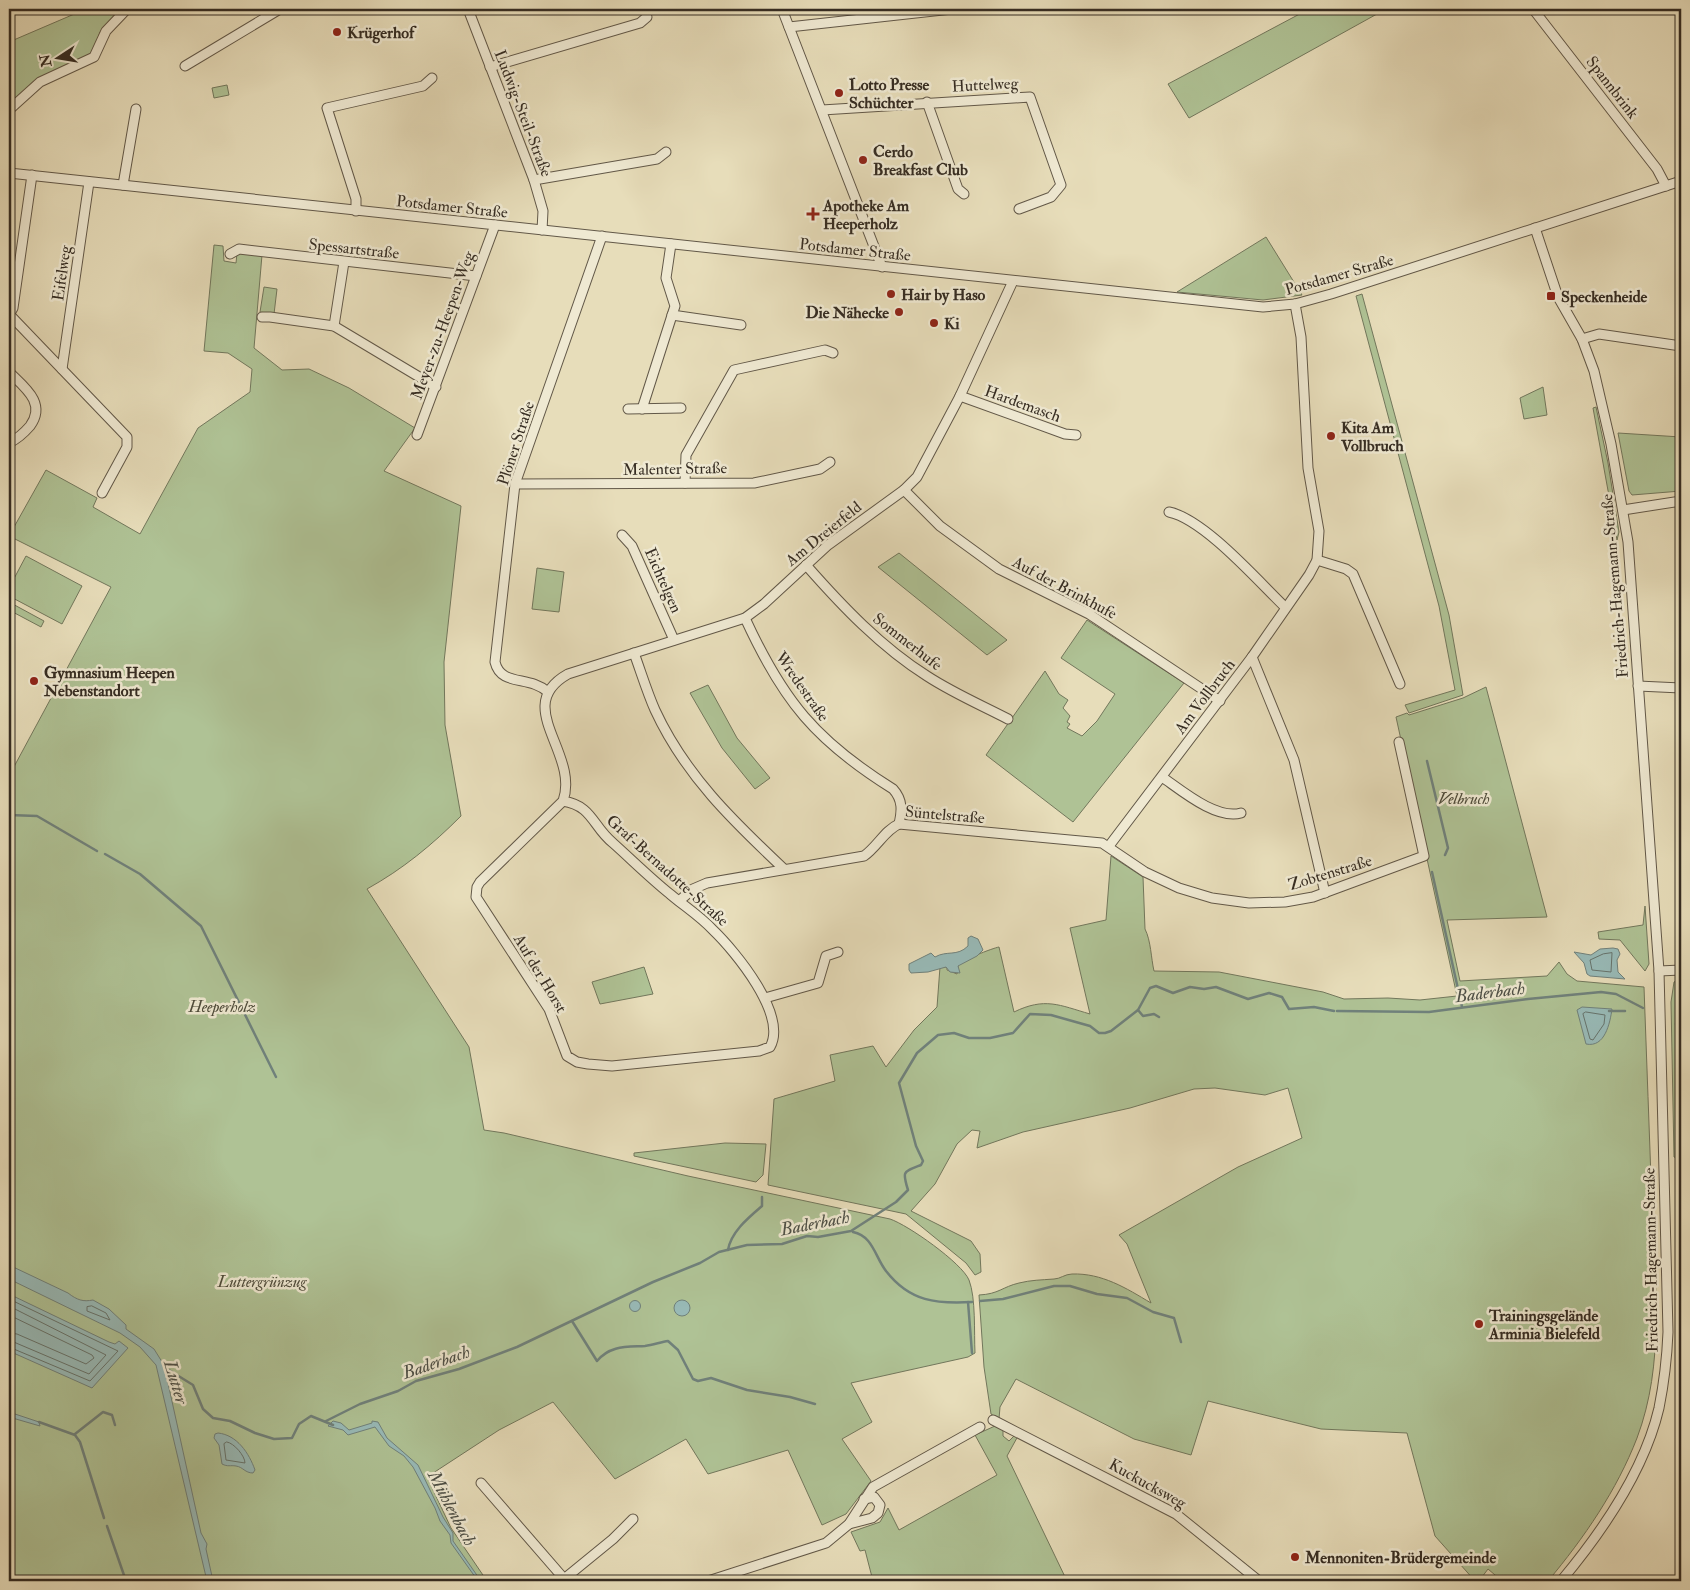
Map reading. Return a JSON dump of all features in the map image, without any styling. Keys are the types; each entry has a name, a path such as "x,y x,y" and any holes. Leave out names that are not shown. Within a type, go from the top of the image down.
{"street":[{"path":"9,110 40,82 94,57 106,31 127,9"},
{"path":"185,66 280,9"},
{"name":"Ludwig-Steil-Straße","path":"468,9 534,180 542,211 542,230"},
{"path":"782,9 882,267"},
{"path":"790,27 910,11 952,9"},
{"name":"Spannbrink","path":"1533,9 1657,169 1666,186"},
{"path":"490,67 640,23 648,17"},
{"path":"356,210 356,199 327,108 423,86 432,78"},
{"name":"Huttelweg","path":"822,110 927,102 1030,98 1061,185 1051,197 1019,209"},
{"path":"927,102 958,189 964,194"},
{"path":"123,185 136,109"},
{"path":"534,180 657,159 666,152"},
{"name":"Potsdamer Straße","path":"9,172 1249,306 1295,304 1681,181"},
{"path":"32,175 13,308 9,315 127,437 127,447 102,493"},
{"name":"Eifelweg","path":"62,369 89,182"},
{"name":"Meyer-zu-Heepen-Weg","path":"417,434 495,225"},
{"name":"Friedrich-Hagemann-Straße","path":"1536,228 1558,297 1582,339 1600,393 1623,510 1632,580 1659,971 1668,1332 1662,1390 1658,1410 1646,1446 1627,1485 1603,1526 1561,1581"},
{"name":"Plöner Straße","path":"548,692 536,683 499,674 495,662 515,484 602,236"},
{"path":"642,409 675,306 666,278 671,244"},
{"name":"Spessartstraße","path":"230,254 239,249 476,276"},
{"path":"334,326 344,262"},
{"name":"Am Dreierfeld","path":"548,692 554,684 568,674 746,618 760,608 843,533 904,490 917,477 925,465 960,396 1013,281"},
{"name":"Am Vollbruch","path":"1109,846 1252,657 1309,575 1317,560 1319,531 1308,468 1301,337 1295,304"},
{"path":"672,315 741,325"},
{"path":"262,317 334,326 436,387"},
{"path":"1582,339 1599,334 1681,346"},
{"path":"685,483 686,455 734,370 825,350 833,354"},
{"path":"9,372 32,395 37,412 26,430 9,443"},
{"name":"Hardemasch","path":"960,396 1065,434 1076,435"},
{"path":"628,409 681,408"},
{"name":"Malenter Straße","path":"515,484 760,482 820,469 830,462"},
{"name":"Auf der Brinkhufe","path":"904,490 940,526 991,563 1110,628 1220,701"},
{"path":"1623,510 1681,501"},
{"path":"1169,512 1188,518 1219,543 1286,607"},
{"name":"Eichtelgen","path":"622,535 632,546 674,640"},
{"path":"1317,560 1352,574 1400,684"},
{"name":"Sommerhufe","path":"806,565 844,606 905,660 953,692 1008,719"},
{"name":"Wredestraße","path":"746,618 775,678 811,726 842,756 893,789 899,796 902,813 899,824"},
{"path":"634,653 654,708 695,777 728,816 784,869"},
{"path":"1252,657 1294,760 1325,893"},
{"name":"Friedrich-Hagemann-Straße","path":"1638,686 1681,688"},
{"path":"548,692 545,707 547,724 563,759 566,775 563,801"},
{"name":"Zobtenstraße","path":"1109,846 1154,877 1179,888 1212,898 1266,903 1285,902 1325,893 1424,856 1399,742"},
{"path":"1162,777 1209,807 1235,815 1241,813"},
{"name":"Graf-Bernadotte-Straße","path":"563,801 582,806 607,838 714,931 765,998 771,1014 774,1037 770,1047"},
{"name":"Auf der Horst","path":"563,801 480,882 477,887 476,897 549,1009 567,1056 583,1063 612,1066 759,1051 770,1047"},
{"name":"Süntelstraße","path":"679,901 693,889 707,883 864,856 875,848 892,827 899,824 1094,841 1109,846"},
{"path":"765,998 814,985 820,979 826,956 838,952"},
{"path":"1659,971 1681,970"},
{"name":"Kuckucksweg","path":"993,1420 1010,1432 1176,1514 1259,1581"},
{"path":"708,1581 818,1546 836,1536 850,1524 873,1487 980,1427"},
{"path":"481,1483 565,1580 634,1519"},
{"path":"850,1524 872,1518 878,1513 880,1505 874,1497 864,1499"}],"green space":[{"path":"86,9 122,9 100,32 95,48 89,56 9,105 9,42"},
{"path":"1309,9 1386,9 1189,118 1168,84"},
{"path":"227,85 229,95 214,98 212,88"},
{"path":"1266,237 1302,295 1263,300 1177,292"},
{"name":"Luttergrünzug","path":"214,245 223,246 224,261 236,263 237,253 262,255 254,348 282,370 309,369 349,388 415,428 384,471 461,506 444,662 445,725 461,816 417,856 367,889 469,1047 484,1130 890,1219 934,1245 956,1264 969,1280 974,1306 975,1353 968,1357 851,1383 872,1422 842,1439 871,1481 846,1514 822,1525 788,1450 708,1474 686,1439 615,1479 553,1402 499,1430 427,1477 451,1528 487,1581 374,1581 367,1579 359,1581 9,1581 9,776 111,587 9,536 46,470 97,498 93,507 140,534 198,428 250,392 252,369 228,353 204,351"},
{"path":"264,287 277,289 274,314 260,312"},
{"path":"1362,294 1449,615 1463,695 1409,713 1405,705 1455,690 1439,606 1356,296"},
{"path":"1543,387 1547,415 1524,419 1520,398"},
{"path":"1596,407 1608,463 1619,532 1617,540 1593,408"},
{"path":"1618,433 1681,437 1681,491 1632,495 1629,491"},
{"path":"899,553 1007,640 987,655 878,567"},
{"path":"26,556 82,586 62,624 9,596 9,588"},
{"path":"537,568 564,572 559,612 532,609"},
{"path":"9,602 44,621 41,627 9,610"},
{"path":"1087,620 1184,683 1073,822 986,755 1045,671 1059,694 1068,700 1063,708 1070,716 1067,722 1070,724 1067,728 1082,736 1097,721 1115,694 1061,658"},
{"path":"708,685 737,738 770,778 755,789 722,748 690,693"},
{"name":"Velbruch","path":"1486,687 1547,917 1447,920 1460,981 1547,976 1559,962 1567,974 1577,981 1644,987 1656,1294 1655,1352 1652,1381 1646,1410 1637,1438 1620,1476 1587,1531 1548,1581 1502,1581 1488,1569 1479,1581 1475,1581 1435,1536 1407,1433 1321,1429 1208,1401 1191,1455 1134,1439 1016,1379 1000,1407 999,1419 991,1414 984,1367 979,1295 1023,1282 1056,1279 1069,1274 1083,1274 1113,1282 1151,1303 1127,1244 1119,1235 1238,1167 1302,1138 1288,1088 1265,1095 1215,1088 1194,1089 1130,1108 1023,1132 977,1148 980,1131 972,1130 957,1144 935,1184 911,1211 971,1241 980,1254 981,1272 975,1275 966,1263 906,1214 768,1185 774,1099 835,1081 830,1055 873,1046 886,1067 914,1030 937,1007 940,967 947,967 947,970 957,974 958,966 964,961 999,947 1014,1012 1025,1007 1052,1004 1090,1014 1070,928 1106,920 1111,856 1143,877 1145,929 1150,944 1154,971 1219,972 1323,992 1344,999 1388,998 1420,1000 1457,996 1396,717 1407,713 1409,715 1463,698"},
{"path":"1645,906 1649,964 1645,971 1620,940 1599,939 1598,932 1643,925"},
{"path":"644,967 653,994 600,1004 592,982"},
{"path":"1681,979 1681,1159 1674,1157 1671,1002 1674,982"},
{"path":"725,1143 766,1144 763,1175 756,1182 634,1156 634,1153"},
{"path":"995,1426 1003,1429 1003,1436 1009,1441 1015,1435 1018,1436 1007,1456 1067,1581 873,1581 865,1550 860,1551 851,1532 880,1522 888,1508 899,1530 997,1475 975,1435"}],"water":[{"path":"971,936 978,939 983,950 977,956 958,966 960,973 950,972 946,967 928,972 911,973 909,970 909,964 931,953 935,957 964,949 968,946 968,938"},
{"path":"1600,949 1618,949 1620,954 1617,960 1618,972 1625,979 1590,976 1587,974 1584,963 1574,952 1591,955"},
{"path":"1582,1007 1612,1009 1608,1027 1598,1042 1586,1044 1577,1010"},
{"path":"9,1265 77,1299 83,1301 93,1300 109,1309 126,1325 126,1329 154,1349 164,1365 201,1533 207,1544 206,1549 213,1581 207,1581 156,1365 140,1347 120,1333 9,1279"},
{"path":"9,1294 109,1342 115,1344 119,1341 128,1348 92,1388 9,1351"},
{"path":"635,1300 641,1306 635,1312 629,1306"},
{"path":"682,1300 688,1302 690,1308 688,1314 682,1316 676,1314 674,1308 676,1302"},
{"path":"9,1412 39,1422 40,1426 9,1417"},
{"path":"333,1421 341,1423 349,1430 372,1423 372,1421 378,1422 387,1438 418,1465 443,1517 453,1533 453,1541 481,1581 478,1581 451,1543 450,1535 440,1521 413,1467 404,1456 389,1446 375,1427 348,1435 343,1430 328,1426"},
{"path":"218,1433 231,1437 246,1451 255,1470 253,1473 238,1467 222,1464 219,1445 214,1438 215,1434"}],"waterway":[{"path":"1427,761 1448,848 1445,855"},
{"path":"9,815 37,816 97,851"},
{"path":"105,854 140,874 201,926 276,1077"},
{"path":"1432,872 1462,1007"},
{"name":"Baderbach","path":"326,1421 360,1404 398,1391 416,1381 459,1369 517,1347 653,1282 700,1263 719,1252 747,1245 782,1244 807,1236 818,1237 851,1231 896,1202 908,1190 905,1179 907,1171 921,1165 923,1161 916,1146 899,1083 917,1053 938,1035 954,1033 969,1038 990,1038 1013,1033 1030,1014 1051,1015 1090,1026 1099,1033 1105,1033 1111,1031 1138,1010 1150,988 1156,986 1173,993 1190,987 1204,989 1216,987 1248,999 1269,993 1282,997 1289,1009 1314,1007 1334,1011"},
{"name":"Baderbach","path":"1337,1011 1429,1012 1601,992 1616,994 1643,1008"},
{"path":"1138,1010 1143,1016 1154,1014 1159,1017"},
{"name":"Baderbach","path":"1609,1011 1625,1011"},
{"name":"Baderbach","path":"1676,1024 1681,1029"},
{"path":"728,1250 736,1231 762,1206 762,1197"},
{"path":"853,1232 860,1234 869,1242 882,1265 895,1281 915,1295 936,1301 972,1302"},
{"path":"980,1301 1003,1299 1054,1286 1070,1286 1097,1294 1127,1298 1153,1312 1174,1318 1181,1342"},
{"path":"968,1302 972,1353"},
{"path":"572,1321 597,1361 613,1349 648,1346 668,1341 678,1350 693,1379 698,1381 711,1378 747,1390 790,1397 815,1404"},
{"name":"Baderbach","path":"164,1367 193,1385 203,1409 213,1418 230,1421 255,1433 274,1439 292,1438 299,1424 311,1416 333,1425"},
{"path":"75,1434 103,1412 112,1415 115,1425"},
{"path":"39,1422 75,1435 80,1442 104,1518"},
{"path":"107,1526 126,1581"}],"place":[{"name":"Krügerhof","path":"337,32"},
{"name":"Lotto Presse Schüchter","path":"839,93"},
{"name":"Cerdo Breakfast Club","path":"863,160"},
{"name":"Apotheke Am Heeperholz","path":"813,214"},
{"name":"Hair by Haso","path":"891,294"},
{"name":"Speckenheide","path":"1551,296"},
{"name":"Die Nähecke","path":"899,312"},
{"name":"Ki","path":"934,323"},
{"name":"Kita Am Vollbruch","path":"1331,436"},
{"name":"Gymnasium Heepen Nebenstandort","path":"34,681"},
{"name":"Trainingsgelände Arminia Bielefeld","path":"1479,1324"},
{"name":"Mennoniten-Brüdergemeinde","path":"1295,1557"}],"park label":[{"name":"Heeperholz","path":"222,1006"}],"water label":[{"name":"Lutter","path":"176,1382"},
{"name":"Mühlenbach","path":"452,1508"}]}
